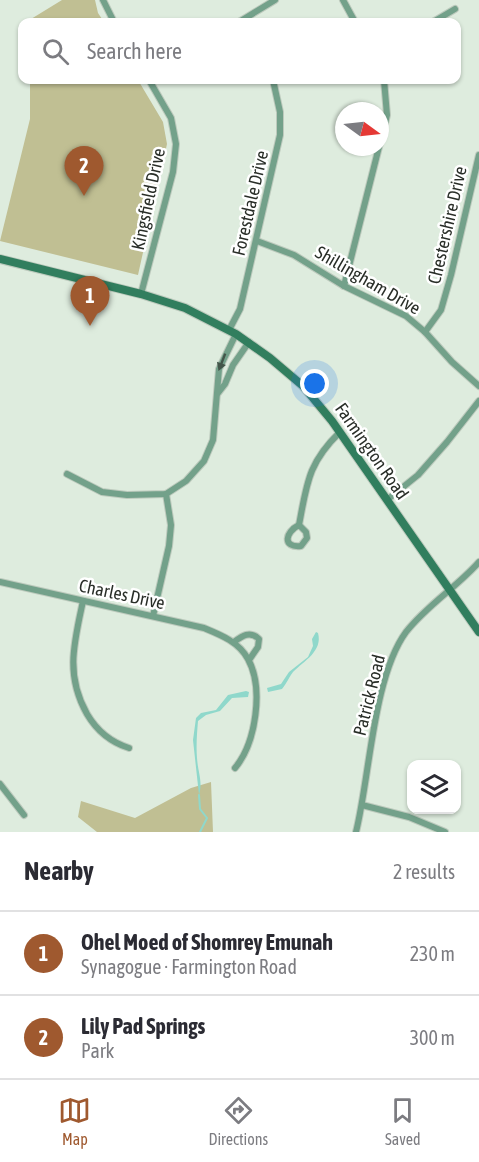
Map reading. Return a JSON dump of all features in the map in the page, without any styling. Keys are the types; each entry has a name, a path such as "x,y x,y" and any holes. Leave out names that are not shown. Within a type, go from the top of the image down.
{"street":[{"path":"103,0 112,18"},
{"path":"251,18 275,0"},
{"path":"343,0 353,18"},
{"path":"440,18 455,9"},
{"name":"Kingsfield Drive","path":"141,294 173,172 176,144 171,118 151,84"},
{"name":"Forestdale Drive","path":"166,494 186,481 204,461 213,440 219,369 240,309 280,135 280,112 274,84"},
{"path":"384,84 386,102"},
{"name":"Chestershire Drive","path":"425,332 441,310 479,155"},
{"path":"344,286 377,156"},
{"name":"Shillingham Drive","path":"257,241 294,255 344,286 406,316 479,386"},
{"name":"Farmington Road","path":"0,259 141,294 185,308 249,342 303,386 340,432 479,632"},
{"path":"218,393 249,342"},
{"path":"387,500 418,475 479,401"},
{"path":"299,525 314,464 324,448 340,432"},
{"path":"68,474 102,492 147,496 166,494 170,514 170,546 153,616"},
{"name":"Patrick Road","path":"356,832 363,805 385,679 397,648 417,620 479,562"},
{"name":"Charles Drive","path":"0,582 204,628 234,642 249,660 255,686 257,712 251,737 241,761 234,768"},
{"path":"83,601 75,637 72,668 78,697 93,724 104,735 119,745 129,748"},
{"name":"Charles Drive","path":"234,642 248,634 255,635 259,639 257,651 249,660"},
{"path":"0,784 24,815"},
{"path":"363,805 409,817 445,832"}],"shaded area":[{"path":"62,0 95,0 101,18 33,18"},
{"path":"30,84 140,84 163,122 167,144 138,275 0,241 30,119"},
{"path":"211,782 213,832 97,832 78,817 81,801 135,818 191,788"}],"water":[{"path":"316,632 319,639 318,645 312,655 293,672 282,689 268,692 267,688 281,684 289,672 308,657"},
{"path":"249,692 248,697 232,698 220,711 206,715 198,721 199,795 193,740 196,718 201,713 216,710 228,695"}],"waterway":[{"path":"199,795 200,809 207,818 200,832"}],"place":[{"name":"Lily Pad Springs","path":"84,196"},
{"name":"Ohel Moed of Shomrey Emunah","path":"90,326"}]}
